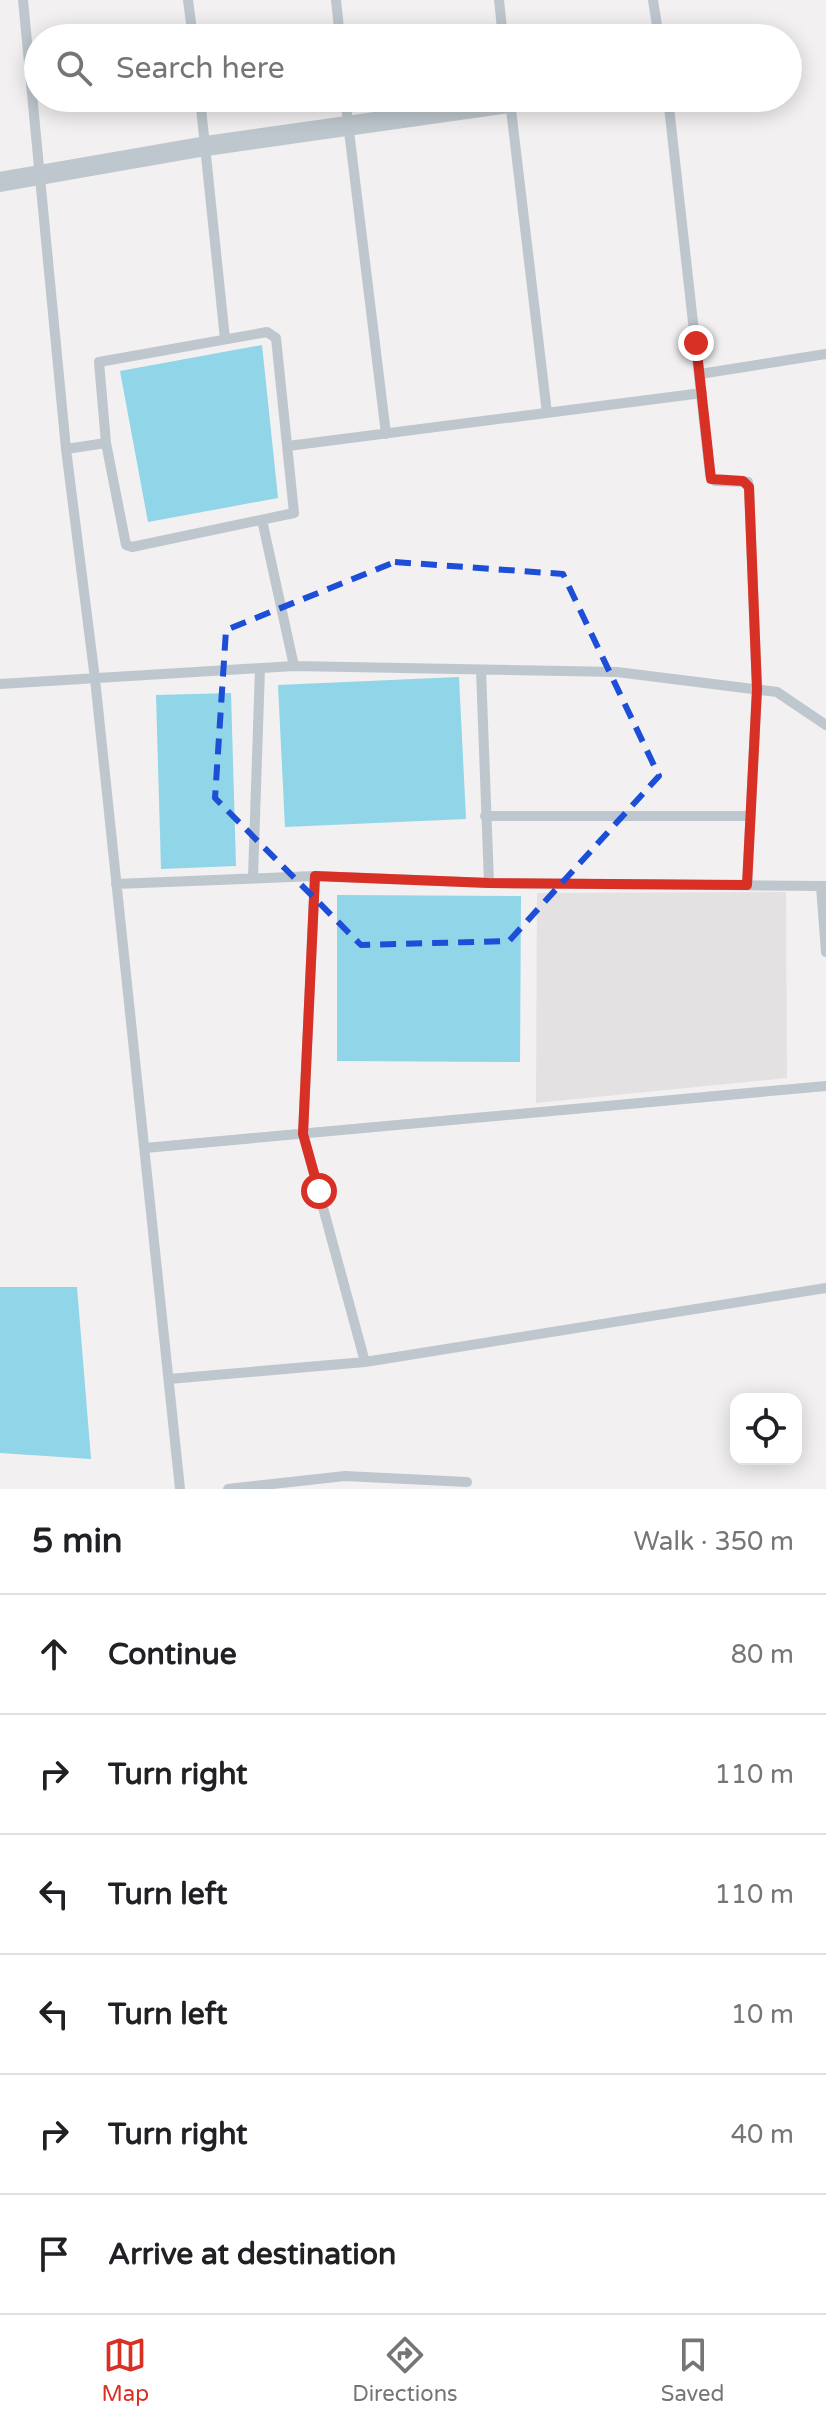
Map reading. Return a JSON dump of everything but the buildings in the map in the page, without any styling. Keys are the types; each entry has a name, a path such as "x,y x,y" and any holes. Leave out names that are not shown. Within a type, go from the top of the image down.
{"street":[{"path":"0,182 39,178 206,146 435,112"}],"lane":[{"path":"23,0 25,24"},
{"path":"188,0 191,24"},
{"path":"336,0 339,24"},
{"path":"499,0 502,24"},
{"path":"653,0 657,24"},
{"path":"33,112 66,449 95,679 180,1489"},
{"path":"202,112 225,339"},
{"path":"346,112 386,434"},
{"path":"511,112 547,413"},
{"path":"670,112 711,479 743,481 749,487 757,689 748,816 747,885"},
{"path":"267,332 276,338 294,513 132,547 126,545 106,443 99,362 267,332"},
{"path":"700,374 826,354"},
{"path":"288,446 702,393"},
{"path":"66,449 106,443"},
{"path":"262,520 294,666"},
{"path":"0,684 294,666 617,672 777,692 826,725"},
{"path":"253,877 260,668"},
{"path":"481,670 489,883"},
{"path":"485,816 748,816"},
{"path":"116,884 315,876 489,883 823,886 826,952"},
{"path":"315,876 303,1134 365,1362"},
{"path":"145,1148 826,1086"},
{"path":"169,1379 365,1362 826,1288"},
{"path":"228,1489 345,1476 467,1482"}],"highlighted area":[{"path":"395,562 563,574 659,776 509,941 361,945 215,798 226,630"}],"shaded area":[{"path":"786,892 787,1078 536,1103 537,893"}],"water":[{"path":"262,345 278,498 148,522 120,371"},
{"path":"459,677 466,819 285,827 278,685"},
{"path":"231,693 236,866 161,869 156,695"},
{"path":"337,895 521,896 520,1062 337,1061"},
{"path":"0,1287 77,1287 91,1459 0,1453"}],"route":[{"path":"319,1191 303,1134 315,876 489,883 747,885 748,816 757,689 749,487 748,482 711,479 696,343"}]}
